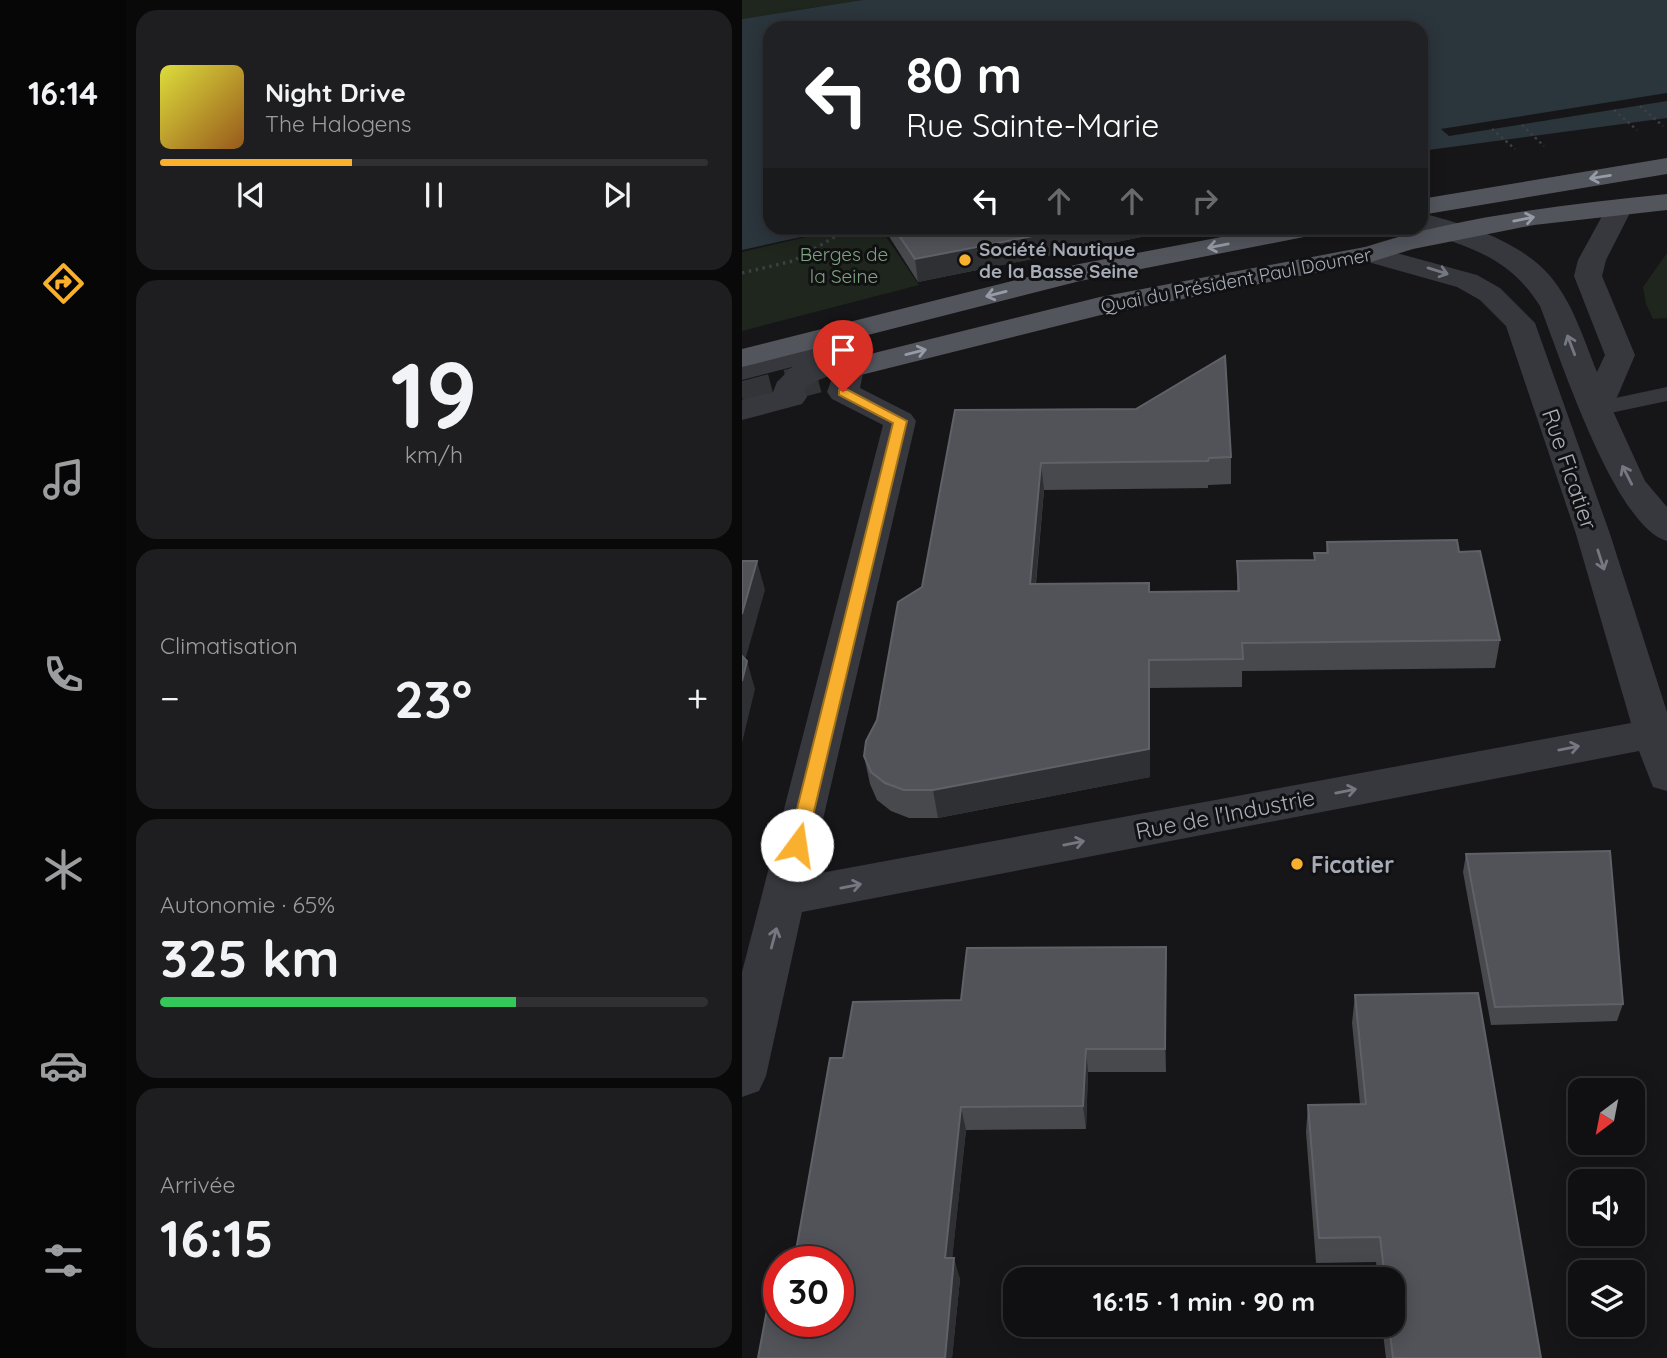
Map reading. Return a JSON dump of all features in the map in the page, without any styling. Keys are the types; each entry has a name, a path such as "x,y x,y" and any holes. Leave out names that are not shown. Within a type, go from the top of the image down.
{"main road":[{"path":"1428,206 1667,166"},
{"name":"Quai du Président Paul Doumer","path":"849,369 1100,306 1371,254 1407,242 1575,211 1619,209 1667,202"},
{"name":"Quai du Président Paul Doumer","path":"742,358 1079,273 1273,235"}],"street":[{"name":"Rue Ficatier","path":"1596,409 1620,355 1588,276 1592,260 1619,209"},
{"name":"Rue Ficatier","path":"1428,223 1505,252 1539,281 1555,306 1596,409 1630,484 1664,522"},
{"name":"Rue Ficatier","path":"1371,254 1440,271 1467,281 1490,294 1520,323 1660,734 1667,776"},
{"path":"742,371 819,351 825,366 793,380 788,389 791,397 742,410"},
{"path":"742,1076 753,975 784,898 900,421 843,392 849,369"},
{"name":"Rue de l'Industrie","path":"784,898 1660,734"}],"lane":[{"path":"1596,409 1667,394"}],"path":[{"path":"1640,106 1663,127"},
{"path":"1614,110 1637,130"},
{"path":"1522,125 1544,146"},
{"path":"1492,130 1515,149"},
{"path":"742,273 793,261 838,235"}],"green space":[{"path":"742,0 862,0 742,19"},
{"name":"Berges de la Seine","path":"815,235 885,235 919,285 742,331 742,252"},
{"path":"1667,253 1667,318 1653,319 1646,304 1643,287"}],"shaded area":[{"path":"862,0 1667,0 1667,118 1428,150 1428,21 763,21 763,235 810,235 742,250 742,19"}],"pier":[{"path":"1667,93 1667,101 1449,136 1441,129"}],"building":[{"path":"899,235 1038,235 915,259"},
{"path":"1225,356 1231,457 1209,458 1208,461 1041,463 1030,584 1149,583 1149,592 1239,591 1237,561 1315,560 1314,553 1328,553 1327,542 1457,540 1459,552 1480,551 1500,640 1242,643 1243,659 1149,660 1149,749 933,790 904,790 885,783 871,772 864,756 866,741 877,720 898,602 922,587 955,410 1136,409"},
{"path":"742,561 757,561 742,614"},
{"path":"742,656 747,661 742,681"},
{"path":"1610,851 1623,1004 1495,1007 1466,854"},
{"path":"1166,947 1165,1049 1086,1049 1083,1106 961,1107 945,1258 954,1258 945,1358 758,1358 763,1331 763,1337 854,1337 854,1246 797,1246 830,1058 843,1058 853,1002 961,1000 967,948"},
{"path":"1478,993 1541,1358 1393,1358 1390,1337 1405,1337 1405,1267 1384,1267 1380,1237 1319,1238 1308,1105 1366,1104 1355,995"}],"tunnel":[{"path":"742,397 849,369"}],"place":[{"name":"Société Nautique de la Basse Seine","path":"965,260"},
{"name":"Ficatier","path":"1297,864"}],"route":[{"path":"797,845 900,421 843,392"}]}
